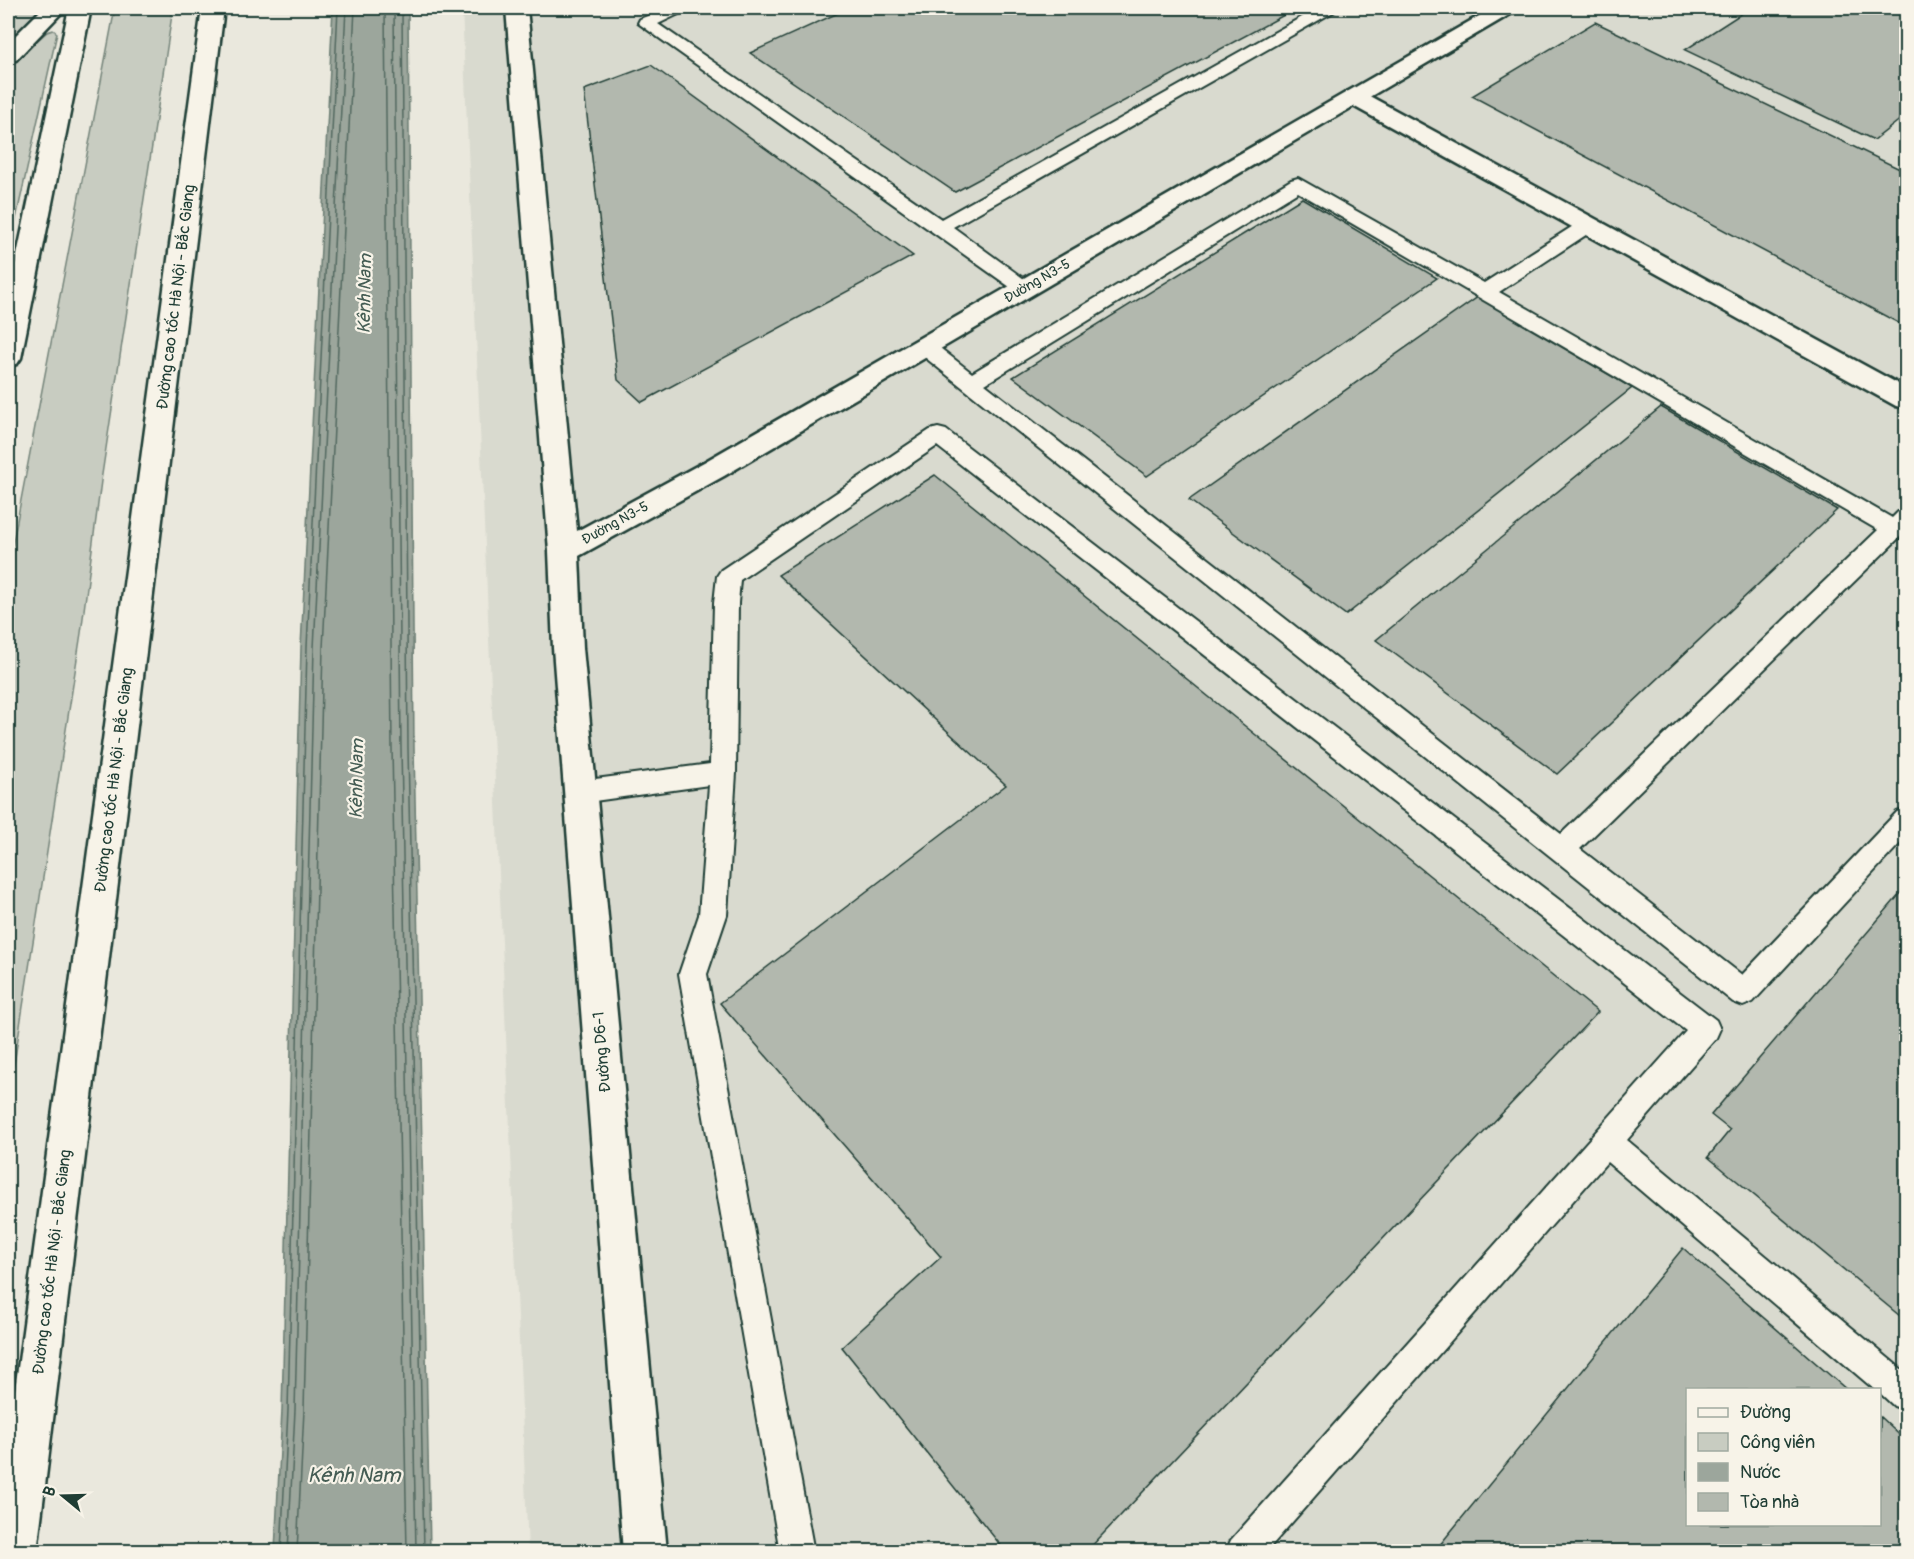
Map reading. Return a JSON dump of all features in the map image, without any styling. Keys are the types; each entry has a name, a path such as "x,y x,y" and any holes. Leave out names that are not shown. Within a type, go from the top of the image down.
{"main road":[{"path":"8,55 55,8"},
{"path":"8,358 80,8"},
{"name":"Đường cao tốc Hà Nội - Bắc Giang","path":"15,1551 213,8"},
{"name":"Đường D6-1","path":"516,8 564,551 568,648 645,1551"},
{"name":"Đường N3-5","path":"564,551 714,469 1508,8"},
{"path":"1354,97 1906,399"}],"lane":[{"path":"679,8 646,22 1024,288"},
{"path":"940,227 1329,8"},
{"path":"971,383 1298,184 1484,292 1900,524 1561,850"},
{"path":"1484,292 1588,225"},
{"path":"924,346 1743,993 1906,820"},
{"path":"797,1551 693,974 713,915 723,772 726,603 729,576 938,435 1706,1029 1243,1551"},
{"path":"580,792 723,772"},
{"path":"1606,1142 1906,1394"}],"shaded area":[{"path":"462,8 1906,8 1906,1551 528,1551"}],"green space":[{"path":"8,8 40,8 8,44"},
{"path":"115,8 173,8 101,481 81,633 8,1103 8,568"},
{"path":"53,30 57,33 8,255 8,66 47,32"}],"water":[{"name":"Kênh Nam","path":"333,8 408,8 414,748 430,1551 275,1551 282,1410 301,647"}],"building":[{"path":"849,8 1297,8 955,192 750,53"},
{"path":"1750,8 1906,8 1906,115 1874,140 1685,50"},
{"path":"1595,22 1906,172 1906,327 1472,96"},
{"path":"651,65 913,256 642,402 618,380 584,90"},
{"path":"1302,198 1437,278 1147,476 1013,377"},
{"path":"1478,297 1632,388 1346,615 1189,500"},
{"path":"1661,407 1837,510 1557,774 1376,640"},
{"path":"935,475 1598,1012 1086,1552 1006,1552 842,1347 941,1257 720,1003 1006,785 778,575"},
{"path":"1906,887 1906,1321 1708,1157 1730,1130 1711,1115"},
{"path":"1683,1248 1845,1388 1686,1388 1686,1526 1881,1526 1881,1418 1906,1441 1906,1552 1434,1552"}]}
